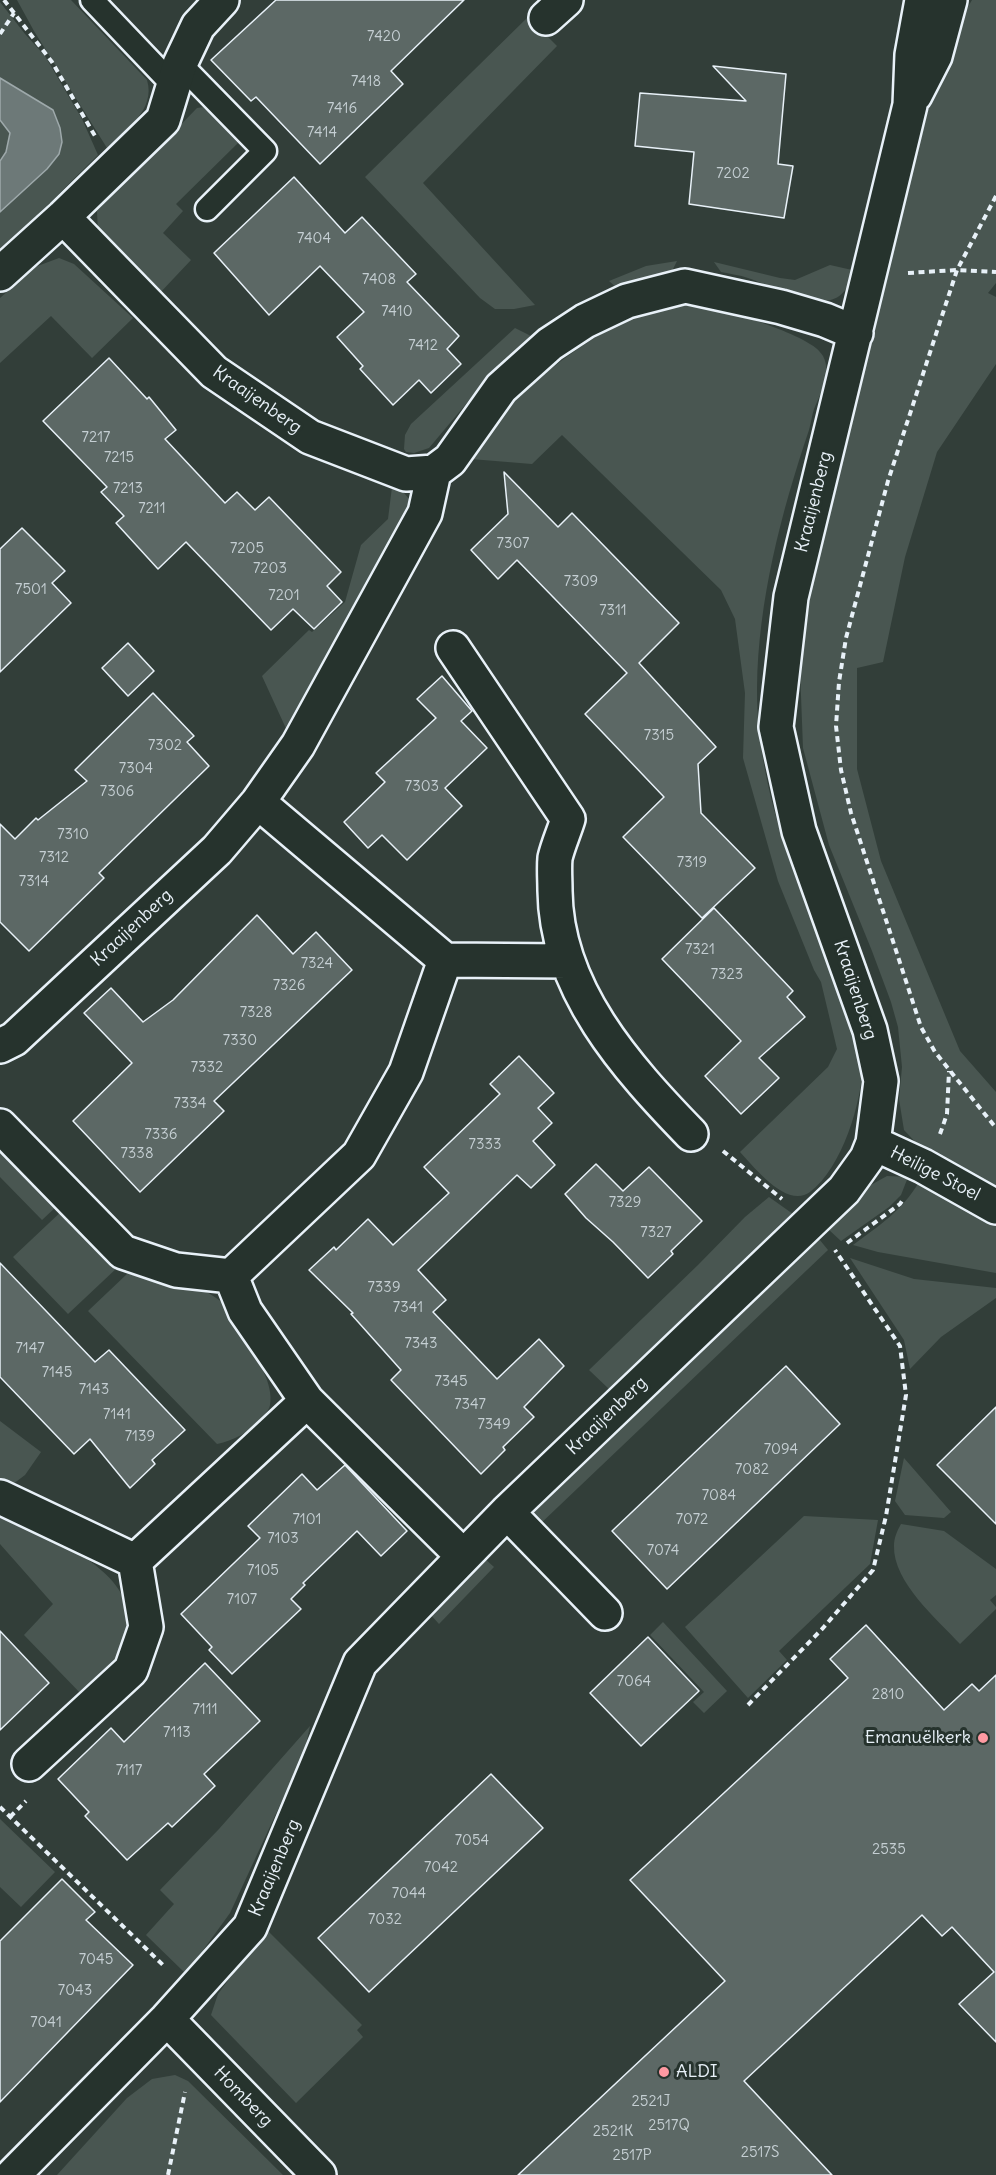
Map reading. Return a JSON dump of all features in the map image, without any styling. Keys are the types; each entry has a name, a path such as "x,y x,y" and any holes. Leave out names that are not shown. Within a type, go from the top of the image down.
{"street":[{"path":"0,274 63,217 163,120 176,74 198,26 222,0"},
{"name":"Kraaijenberg","path":"13,2175 168,2019 250,1926 360,1663 507,1512 844,1190 867,1158 873,1143 881,1081 870,1030 800,831 776,727 791,597 910,105 912,55 922,0"},
{"name":"Kraaijenberg","path":"910,105 935,56 950,0"},
{"name":"Kraaijenberg","path":"0,1046 14,1039 217,850 258,802 298,745 425,513 434,472 406,474 310,437 214,372 63,217"},
{"path":"434,472 450,460 501,387 567,332 627,301 685,286 781,307 825,320 856,333"},
{"path":"453,648 568,819 555,860 555,909 567,961 598,1024 645,1087 691,1134"},
{"path":"258,802 445,960 567,961"},
{"path":"0,1126 123,1252 176,1270 231,1276 359,1155 406,1072 445,960"},
{"name":"Heilige Stoel","path":"873,1143 923,1166 996,1207"},
{"path":"231,1276 245,1311 307,1401 463,1556"},
{"path":"135,1561 307,1401"},
{"path":"0,1497 135,1561"},
{"path":"507,1512 605,1613"},
{"path":"29,1764 131,1670 146,1628 135,1561"},
{"name":"Homberg","path":"168,2019 319,2175"}],"lane":[{"path":"92,0 265,152 207,209"}],"path":[{"path":"4,0 52,62 113,168"},
{"path":"0,34 14,13"},
{"path":"996,196 957,270 888,481 846,638 836,726 841,770 851,813 921,1027 940,1059 996,1128"},
{"path":"871,272 910,273 957,270 996,272"},
{"path":"691,1134 724,1151 825,1236 900,1346 906,1395 886,1516 873,1570 824,1628 748,1706"},
{"path":"0,1807 178,1979 190,1994"},
{"path":"10,1817 17,1810"},
{"path":"168,2175 188,2081 206,2059"}],"shaded area":[{"path":"17,0 71,0 147,80 149,91 143,110 138,118 107,148 34,31"},
{"path":"972,0 996,0 996,283 988,293 996,297 996,364 937,452 905,557 883,662 857,668 857,769 881,861 960,1051 996,1092 996,1187 921,1148 904,1130 899,1099 902,1067 898,1027 872,951 829,845 803,748 800,669 819,538 882,288 929,107 962,17"},
{"path":"0,2 45,56 82,119 98,155 0,252 0,212 3,210 22,91 0,78"},
{"path":"528,17 557,46 423,183 535,305 514,309 495,309 480,298 365,177"},
{"path":"0,78 53,110 60,128 62,142 59,154 47,169 0,212 0,161 6,152 10,133 0,120"},
{"path":"204,107 238,143 176,204 183,211 163,233 191,260 158,295 98,233 97,211 197,108"},
{"path":"0,120 10,133 6,152 0,161"},
{"path":"59,258 74,264 133,318 92,358 51,316 0,363 0,298 35,267"},
{"path":"677,261 672,271 617,288 609,281 646,266"},
{"path":"714,262 795,280 830,265 852,270 847,287 837,297 824,301 793,296 745,277 721,272"},
{"path":"704,302 769,325 803,340 816,348 823,356 826,369 824,383 813,411 789,493 773,558 758,655 757,688 760,740 777,821 803,897 832,963 863,1058 859,1096 841,1151 821,1181 810,1192 801,1196 791,1195 772,1184 740,1152 828,1067 837,1049 821,982 778,881 743,758 745,693 735,619 721,590 562,435 532,464 471,459 491,428 510,406 529,387 575,351 599,335 648,311 675,303"},
{"path":"515,328 531,336 471,398 429,448 414,453 406,452 404,449 405,435 411,424"},
{"path":"392,487 400,488 409,499 404,518 289,735 262,676 309,630 312,632 345,602 361,545 388,519"},
{"path":"0,1145 58,1205 42,1220 0,1177"},
{"path":"887,1176 908,1177 901,1195 889,1207 841,1241 828,1229 869,1186"},
{"path":"919,1182 984,1217 996,1226 996,1273 878,1252 853,1245 898,1210"},
{"path":"769,1197 793,1214 609,1389 589,1370 745,1217"},
{"path":"65,1208 119,1266 68,1314 13,1257"},
{"path":"819,1239 828,1250 538,1526 529,1517"},
{"path":"850,1258 914,1279 996,1288 996,1298 941,1337 910,1369 904,1340"},
{"path":"127,1274 187,1284 209,1293 228,1309 260,1364 270,1389 268,1409 245,1433 217,1444 88,1311"},
{"path":"0,1421 41,1452 25,1475 9,1487 0,1483"},
{"path":"904,1458 951,1512 944,1518 905,1515 895,1501"},
{"path":"0,1515 68,1547 109,1578 123,1597 129,1619 122,1661 111,1675 85,1698 24,1635 53,1604 0,1544"},
{"path":"804,1516 878,1520 870,1564 779,1651 787,1660 748,1698 685,1627"},
{"path":"901,1524 944,1531 996,1569 996,1595 990,1600 996,1609 960,1644 918,1599 901,1573 894,1546"},
{"path":"484,1558 494,1567 439,1624 430,1614"},
{"path":"663,1622 727,1691 704,1713 693,1702 704,1692 650,1635"},
{"path":"310,1726 304,1753 230,1913 184,1972 146,1935 174,1904 160,1890 219,1829"},
{"path":"0,1819 55,1872 21,1907 0,1887"},
{"path":"266,1929 362,2025 357,2030 363,2037 296,2103 211,2015 218,1994"},
{"path":"175,2075 188,2081 283,2175 57,2175 127,2098 152,2079"}],"building":[{"path":"276,0 464,0 391,71 403,84 320,164 256,97 251,101 211,60"},
{"path":"713,66 786,74 778,164 793,166 784,218 689,204 694,152 635,146 640,93 746,101"},
{"path":"294,177 345,233 362,217 416,274 407,282 459,336 447,349 461,364 431,393 419,380 393,405 360,369 363,366 337,337 364,312 320,266 269,315 214,253"},
{"path":"109,358 147,399 149,397 176,430 165,439 225,503 237,492 255,510 269,497 341,572 327,586 342,602 314,629 293,609 271,630 186,542 158,569 116,523 124,516 101,492 107,487 43,421"},
{"path":"504,472 558,527 572,513 679,623 639,663 716,747 698,764 701,813 755,868 702,918 623,837 664,797 585,714 627,673 517,560 498,579 471,550 508,514"},
{"path":"22,528 65,571 52,583 71,603 0,672 0,549"},
{"path":"128,643 154,671 128,696 102,668"},
{"path":"442,676 472,711 461,721 487,748 445,788 462,806 407,860 382,835 368,848 344,822 385,782 376,773 436,718 417,699"},
{"path":"153,693 194,736 187,742 209,766 99,873 104,878 29,951 0,922 0,824 15,839 36,818 38,820 87,781 75,770"},
{"path":"714,908 793,991 787,997 805,1017 759,1058 779,1078 741,1114 705,1076 741,1041 662,959"},
{"path":"257,915 293,954 316,932 352,970 214,1101 224,1111 140,1192 73,1121 132,1063 84,1013 111,988 143,1022 173,1000"},
{"path":"519,1056 554,1093 538,1108 552,1123 533,1141 555,1165 531,1188 517,1175 418,1270 446,1300 433,1312 497,1379 539,1339 564,1366 524,1407 534,1417 503,1447 505,1450 481,1474 391,1380 401,1370 351,1314 353,1313 309,1270 334,1247 336,1250 368,1219 393,1245 449,1193 424,1167 500,1094 490,1084"},
{"path":"596,1164 623,1191 649,1167 702,1221 671,1251 673,1254 648,1278 586,1218 565,1194"},
{"path":"0,1263 95,1362 109,1350 185,1430 152,1460 155,1464 130,1488 90,1439 74,1454 0,1377"},
{"path":"786,1366 840,1424 667,1589 612,1531"},
{"path":"996,1407 996,1524 937,1465"},
{"path":"345,1465 407,1531 381,1556 357,1531 303,1583 305,1585 291,1599 301,1609 232,1674 209,1650 212,1647 181,1614 260,1538 248,1526 302,1474 317,1490"},
{"path":"866,1625 944,1710 972,1684 979,1691 996,1675 996,2042 959,2004 994,1972 952,1927 942,1936 922,1915 744,2081 832,2175 518,2175 725,1981 630,1880 848,1678 830,1659"},
{"path":"0,1631 49,1683 0,1730"},
{"path":"648,1637 699,1691 641,1746 590,1693"},
{"path":"205,1663 260,1721 204,1774 215,1786 172,1827 168,1823 127,1860 85,1816 89,1812 58,1779 111,1728 124,1742"},
{"path":"491,1774 543,1828 369,1992 318,1938"},
{"path":"62,1879 95,1912 86,1920 133,1965 0,2102 0,1941"}],"place":[{"name":"Emanuëlkerk","path":"983,1738"},
{"name":"ALDI","path":"664,2072"}]}
